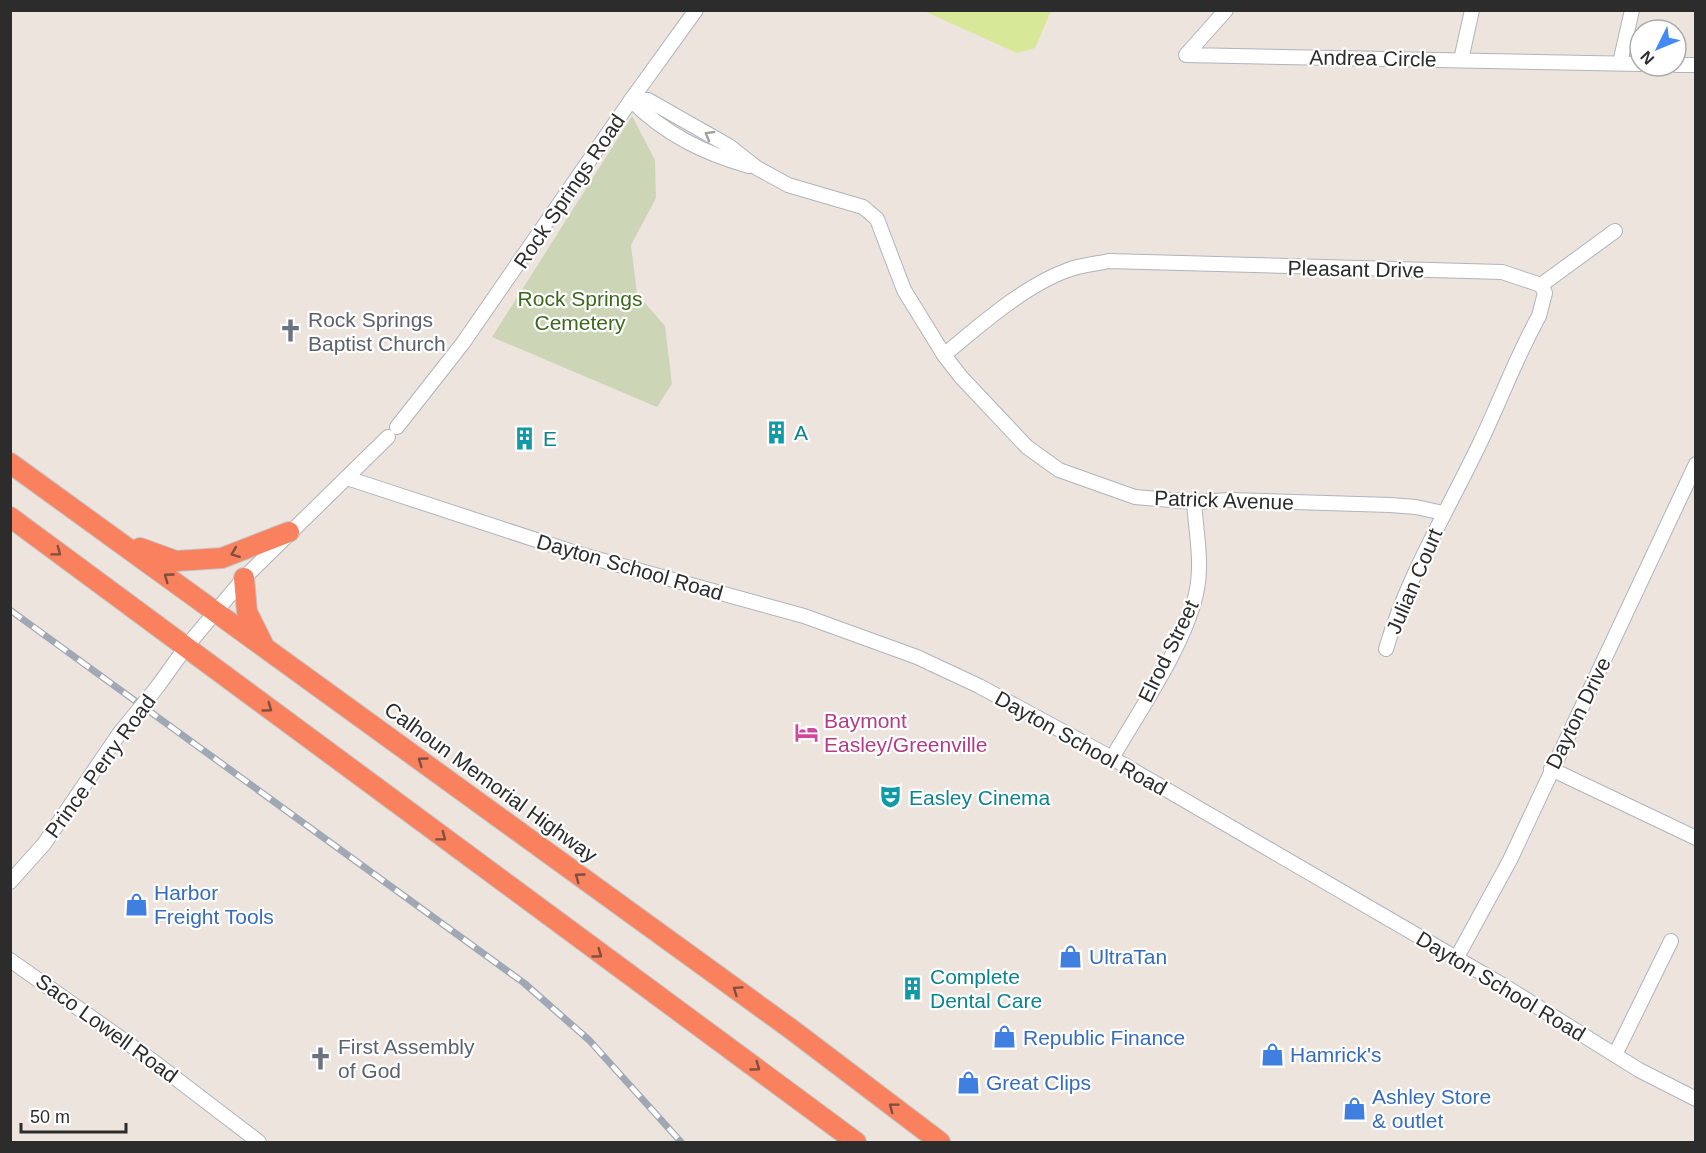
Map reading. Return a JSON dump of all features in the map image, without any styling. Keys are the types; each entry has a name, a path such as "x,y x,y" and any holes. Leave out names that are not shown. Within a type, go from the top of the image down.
{"highway":[{"name":"Calhoun Memorial Highway","path":"10,463 783,1023 938,1142"},
{"path":"10,517 856,1143"},
{"path":"117,540 176,561 222,558 289,532"},
{"path":"244,578 247,612 265,646"}],"street":[{"name":"Rock Springs Road","path":"186,647 244,578 392,432 470,333 696,10"},
{"name":"Andrea Circle","path":"1226,10 1186,55 1628,63"},
{"path":"1461,60 1472,10"},
{"path":"1620,63 1632,10"},
{"name":"Patrick Avenue","path":"631,100 648,100 729,146 757,168 788,184 862,207 877,219 904,290 944,355 961,377 1020,440 1059,470 1135,497 1194,502 1240,500 1390,505 1416,507 1443,513"},
{"path":"1443,513 1479,445 1539,316 1545,293 1541,285 1616,231"},
{"name":"Pleasant Drive","path":"944,355 977,328 1042,282 1069,269 1109,261 1502,272 1541,285"},
{"name":"Dayton Drive","path":"1456,959 1490,901 1695,464"},
{"name":"Dayton School Road","path":"347,478 579,554 804,616 917,657 1010,701 1112,758 1456,959 1615,1055 1695,1099"},
{"name":"Elrod Street","path":"1112,758 1172,652 1196,595 1199,568 1194,502"},
{"name":"Julian Court","path":"1386,649 1404,599 1443,513"},
{"name":"Prince Perry Road","path":"10,882 44,844 118,734 158,686 186,647"},
{"path":"1551,769 1695,838"},
{"path":"1615,1055 1671,941"},
{"name":"Saco Lowell Road","path":"10,960 153,1061 259,1143"}],"green space":[{"path":"924,11 1051,11 1035,48 1017,53"},
{"name":"Rock Springs Cemetery","path":"632,116 655,160 656,198 631,245 637,294 665,326 672,384 657,407 492,337"}],"railway":[{"path":"10,610 524,983 589,1040 681,1142"}],"place":[{"name":"Rock Springs Baptist Church","path":"290,331"},
{"name":"A","path":"776,432"},
{"name":"E","path":"525,438"},
{"name":"Baymont Easley/Greenville","path":"806,732"},
{"name":"Easley Cinema","path":"891,797"},
{"name":"Harbor Freight Tools","path":"136,904"},
{"name":"UltraTan","path":"1071,956"},
{"name":"Complete Dental Care","path":"912,988"},
{"name":"Republic Finance","path":"1005,1037"},
{"name":"Hamrick's","path":"1272,1054"},
{"name":"First Assembly of God","path":"320,1058"},
{"name":"Great Clips","path":"968,1082"},
{"name":"Ashley Store & outlet","path":"1354,1108"}]}
